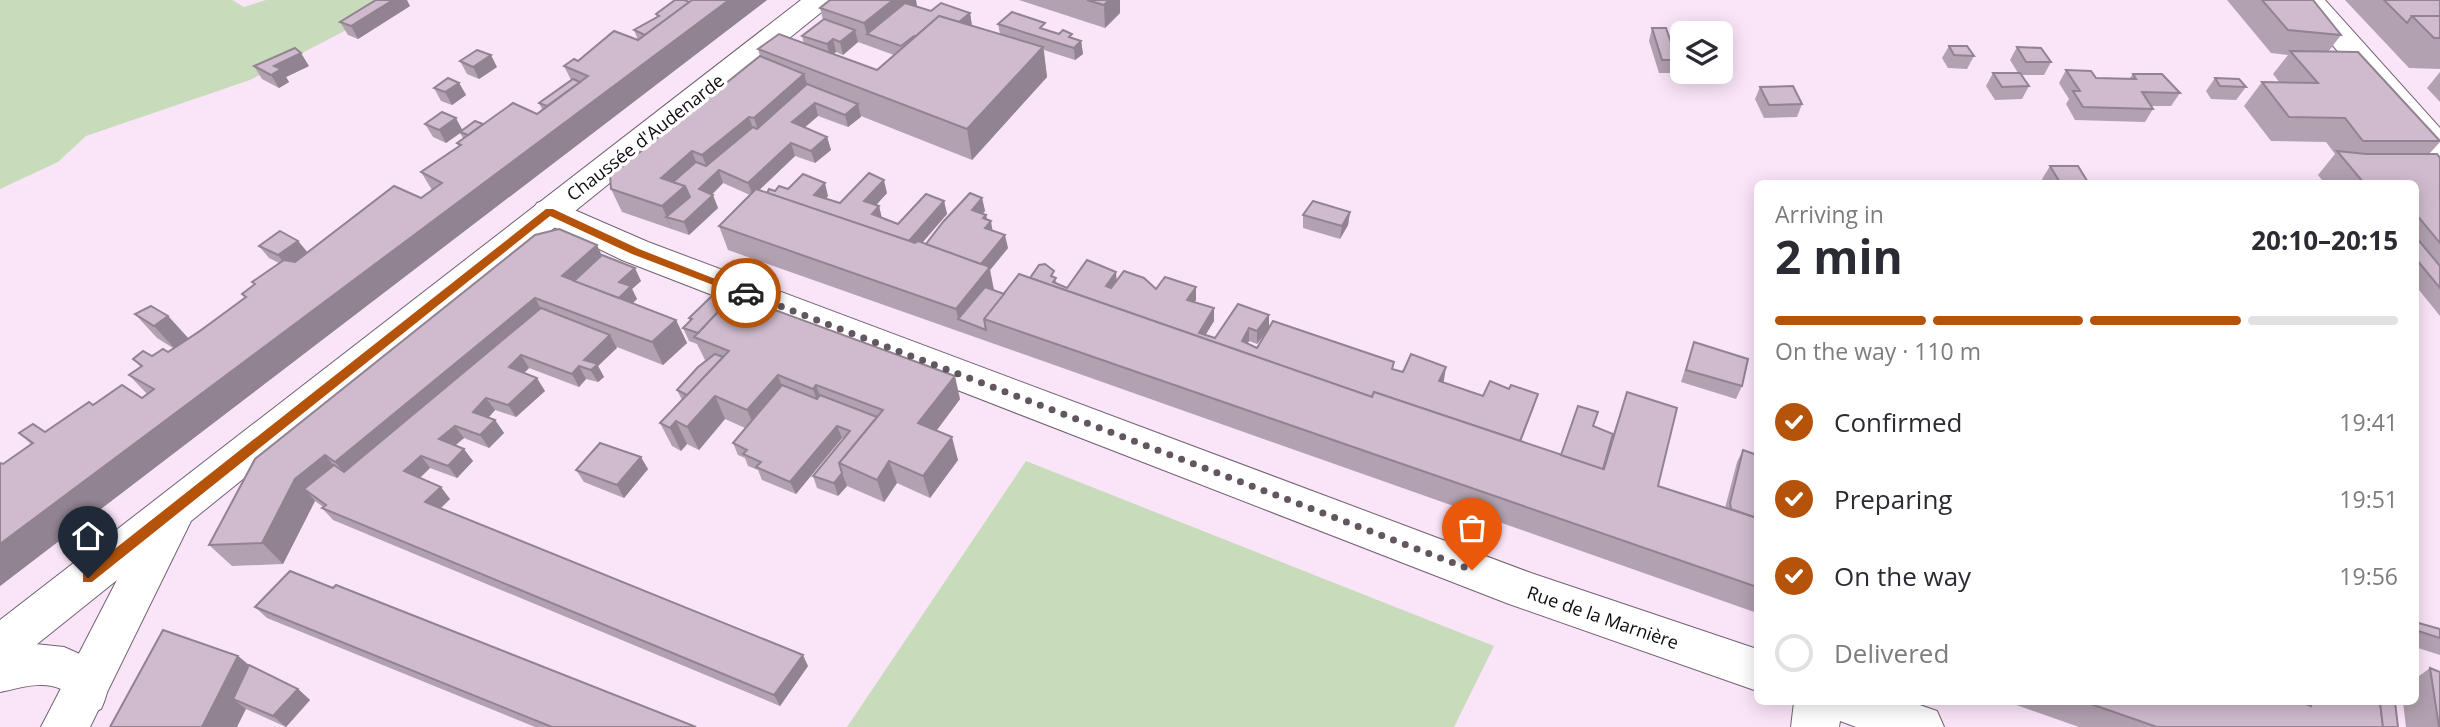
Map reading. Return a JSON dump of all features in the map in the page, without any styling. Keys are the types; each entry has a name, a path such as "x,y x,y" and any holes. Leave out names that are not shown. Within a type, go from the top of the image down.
{"street":[{"name":"Chaussée d'Audenarde","path":"0,647 819,0"},
{"path":"2309,0 2440,149"},
{"name":"Rue de la Marnière","path":"549,211 635,251 1498,580 1754,669"},
{"name":"Chaussée d'Audenarde","path":"75,710 175,509"},
{"name":"Chaussée d'Audenarde","path":"0,671 40,664 67,666 86,679 75,710"},
{"path":"1815,727 1818,705"},
{"path":"1856,705 1920,727"}],"green space":[{"path":"0,0 232,0 244,7 266,0 404,0 250,80 86,136 58,162 0,189"},
{"path":"1026,461 1494,646 1454,727 847,727"}],"building":[{"path":"376,0 393,0 351,26 340,22"},
{"path":"675,0 690,2 645,35 634,30 659,16 656,14"},
{"path":"692,0 729,0 0,544 0,463 3,464 33,443 19,433 33,424 45,432 89,402 93,405 122,385 142,398 154,389 129,375 142,366 133,359 143,351 152,356 163,349 168,352 200,331 246,297 242,294 255,284 252,282 284,260 295,262 394,186 421,198 442,183 421,172 461,145 457,143 513,103 537,114 588,76 564,66 574,59 578,61 614,31 638,40"},
{"path":"830,0 893,0 864,23 820,8"},
{"path":"1087,0 1109,0 1104,5"},
{"path":"2262,0 2313,0 2341,35 2288,30"},
{"path":"2384,0 2440,0 2440,16 2412,16 2407,23"},
{"path":"905,3 931,11 941,3 970,13 959,22 939,16 901,46 867,34"},
{"path":"1012,12 1045,23 1040,28 1059,34 1063,30 1072,34 1069,37 1081,41 1074,48 998,24"},
{"path":"939,16 1043,47 967,129 758,49 779,34 877,70"},
{"path":"2412,16 2440,16 2440,38 2434,38"},
{"path":"824,19 855,30 840,42 833,39 827,44 802,36"},
{"path":"1652,28 1666,28 1670,40 1670,60 1662,60"},
{"path":"1949,46 1967,46 1974,56 1954,55"},
{"path":"2017,47 2041,48 2051,62 2026,62"},
{"path":"295,48 301,53 274,66 281,69 271,75 254,66"},
{"path":"477,50 491,55 473,67 460,61"},
{"path":"2290,51 2358,52 2440,141 2363,141 2345,118 2289,117 2262,82 2318,83"},
{"path":"760,56 804,74 754,118 749,117 702,155 692,151 661,178 685,186 662,206 611,189 610,176"},
{"path":"2066,70 2091,71 2096,78 2136,79 2133,74 2162,74 2180,93 2142,92 2153,109 2083,107 2073,91 2080,91"},
{"path":"1993,73 2020,73 2029,86 2002,87"},
{"path":"448,78 459,83 445,92 434,88"},
{"path":"2215,78 2239,79 2246,87 2220,86"},
{"path":"573,79 580,82 547,106 539,103"},
{"path":"807,84 858,104 845,115 815,103 792,122 827,137 811,151 791,143 748,183 719,170 699,189 713,195 684,222 666,217 690,197 685,186 673,182 696,162 706,166 753,127 757,129"},
{"path":"1793,86 1802,104 1769,105 1760,87"},
{"path":"442,112 456,118 439,130 425,124"},
{"path":"475,121 483,124 468,135 460,132"},
{"path":"2337,151 2366,154 2437,154 2440,158 2440,243 2419,218 2419,180 2361,180"},
{"path":"2050,166 2078,166 2087,180 2059,180"},
{"path":"869,173 884,180 864,201 879,206 872,214 898,224 926,194 944,201 909,241 767,193 769,189 775,191 779,186 788,189 803,174 825,183 814,195 840,203"},
{"path":"756,189 990,267 956,309 719,226"},
{"path":"970,193 982,198 972,210 986,215 983,218 991,221 985,228 1005,235 981,264 926,244"},
{"path":"1313,201 1350,212 1342,226 1303,215"},
{"path":"559,229 597,245 562,276 676,320 652,342 535,298 335,462 325,455 295,479 262,543 209,545 255,459 535,235"},
{"path":"280,231 298,241 278,255 259,246"},
{"path":"2419,241 2440,266 2440,288 2419,262"},
{"path":"602,255 635,268 619,282 631,286 619,298 574,281"},
{"path":"1087,260 1116,272 1106,286 1111,288 1124,271 1144,278 1156,289 1165,277 1196,287 1187,300 1214,308 1199,333 1215,338 1238,304 1269,315 1257,331 1249,328 1242,341 1257,348 1273,321 1394,362 1392,369 1403,372 1411,354 1446,367 1439,381 1483,396 1490,381 1509,389 1511,385 1538,394 1520,441 1374,392 1372,397 1030,278 1039,265 1045,264 1054,271 1051,276 1056,278 1053,282 1067,288"},
{"path":"1019,274 1372,397 1374,392 1604,469 1627,392 1677,408 1658,486 1754,517 1754,586 984,319"},
{"path":"985,287 1004,294 984,319 986,330 958,319"},
{"path":"734,295 955,376 918,423 952,437 923,476 889,461 877,480 839,463 883,410 816,385 813,389 778,375 747,410 715,396 687,427 676,421 670,428 660,423 729,351 694,337"},
{"path":"712,296 728,301 698,333 683,328 692,319 689,318"},
{"path":"151,306 168,316 154,326 135,314"},
{"path":"541,308 610,335 584,360 598,364 591,370 579,366 572,374 521,355 509,367 537,378 508,405 486,398 473,412 495,420 480,435 455,426 439,439 464,449 448,466 421,456 404,471 441,487 425,502 803,655 774,695 322,508 326,505 304,489 334,465 344,472"},
{"path":"1694,342 1748,359 1742,386 1686,370"},
{"path":"715,354 723,357 687,395 677,390 698,367"},
{"path":"782,385 817,399 820,395 877,417 839,463 842,473 834,483 813,476 850,431 837,426 790,482 756,467 761,462 743,454 747,450 733,443"},
{"path":"1578,406 1598,412 1593,426 1613,434 1603,469 1561,455"},
{"path":"600,443 641,457 617,485 576,470"},
{"path":"1743,450 1754,454 1754,517 1731,509 1730,503"},
{"path":"290,571 333,588 336,585 696,727 552,727 255,607"},
{"path":"2419,623 2440,629 2440,638 2419,631"},
{"path":"163,630 238,656 202,727 110,727"},
{"path":"249,665 298,689 273,716 233,699"},
{"path":"2430,668 2440,672 2440,727 2439,727"},
{"path":"2094,705 2380,705 2383,727 2157,727"},
{"path":"2380,705 2395,705 2398,727 2383,727"}],"way so far":[{"path":"746,293 1472,570"}],"route":[{"path":"88,578 549,211 635,251 746,293"}]}
